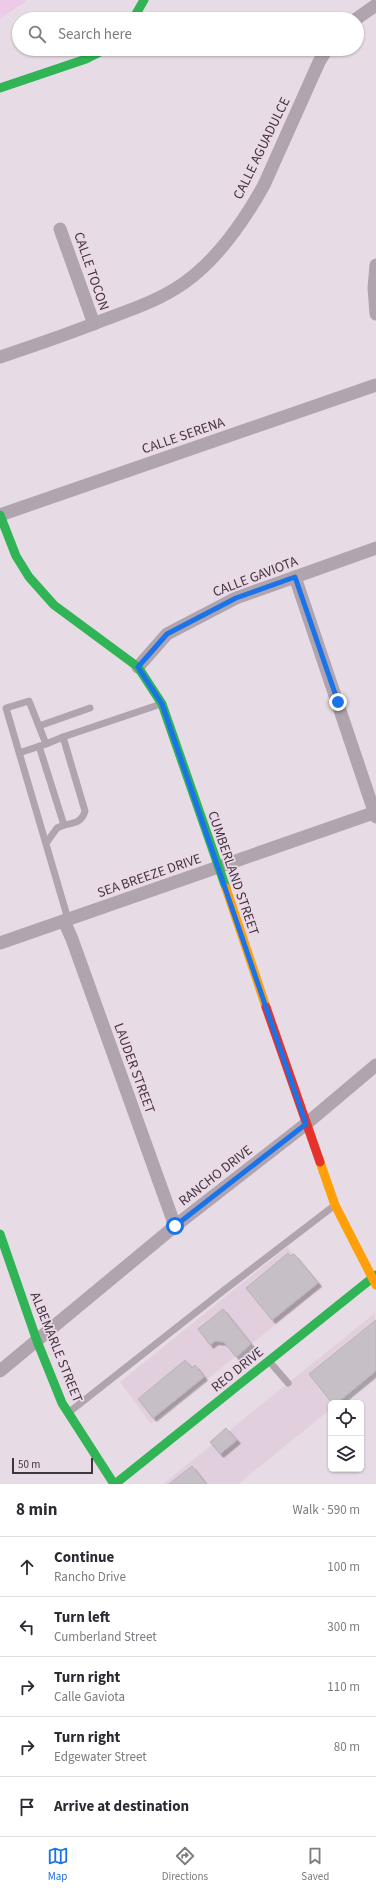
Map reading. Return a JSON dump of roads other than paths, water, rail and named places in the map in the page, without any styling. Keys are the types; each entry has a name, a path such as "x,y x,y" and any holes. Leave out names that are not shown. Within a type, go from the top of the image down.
{"street":[{"path":"137,12 144,0"},
{"path":"364,13 376,5"},
{"path":"0,88 92,56"},
{"name":"CALLE AGUADULCE","path":"0,357 155,301 185,283 221,248 244,218 264,185 319,62 323,56"},
{"name":"CALLE TOCON","path":"60,229 94,324"},
{"path":"376,265 374,288 376,314"},
{"name":"CALLE SERENA","path":"0,515 376,385"},
{"name":"CUMBERLAND STREET","path":"0,515 16,556 29,577 54,605 138,667 162,704 217,868 335,1205 374,1280"},
{"name":"CALLE GAVIOTA","path":"138,667 167,634 236,598 376,548"},
{"path":"295,577 375,814"},
{"name":"SEA BREEZE DRIVE","path":"0,943 375,814"},
{"name":"LAUDER STREET","path":"66,920 175,1226"},
{"name":"RANCHO DRIVE","path":"0,1370 175,1226 306,1124 376,1065"},
{"name":"ALBEMARLE STREET","path":"0,1234 37,1341 62,1403 115,1484"},
{"name":"REO DRIVE","path":"115,1484 269,1361 374,1280"}],"lane":[{"path":"64,825 39,726 29,701 6,708 47,842 66,920"},
{"path":"20,753 162,704"},
{"path":"39,726 90,708"},
{"path":"47,842 57,828 76,823 83,818 85,811 63,738"},
{"path":"68,1413 335,1205"},
{"path":"269,1361 288,1383"}]}
